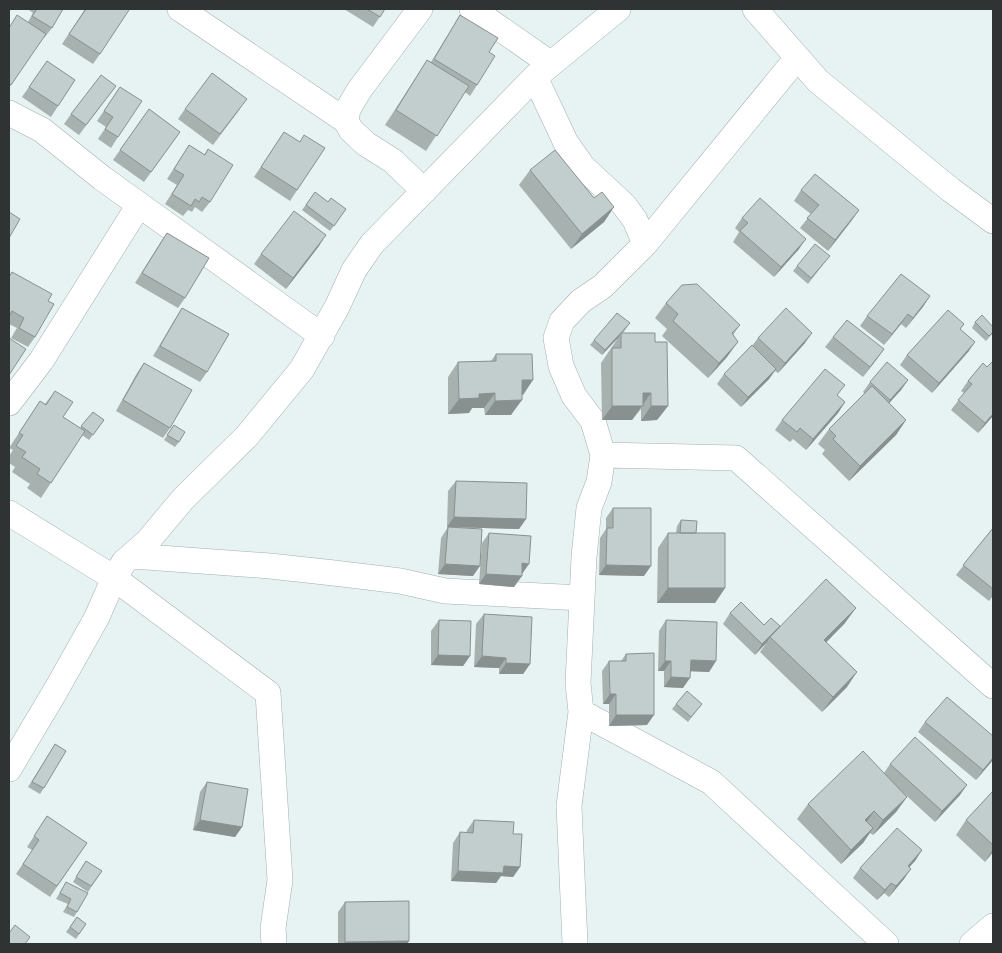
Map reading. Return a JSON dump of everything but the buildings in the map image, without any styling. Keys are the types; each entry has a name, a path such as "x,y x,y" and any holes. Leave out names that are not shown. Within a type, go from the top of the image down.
{"street":[{"path":"180,9 346,121 351,130 366,144 393,161 424,191"},
{"path":"346,121 348,109 360,89 420,9"},
{"path":"472,9 543,70 566,143 583,167 624,205 635,220 645,244"},
{"path":"9,769 97,618 114,578 124,562 132,556 184,499 247,436 302,369 322,336 354,270 372,244 543,70 618,9"},
{"path":"755,9 818,81 961,199 993,221"},
{"path":"575,944 569,806 581,712 578,683 582,598 590,508 599,482 603,455 593,421 574,396 561,366 556,338 562,321 581,301 603,286 645,244 797,58"},
{"path":"9,114 42,130 139,205 322,336"},
{"path":"9,403 41,361 139,205"},
{"path":"603,455 736,458 993,686"},
{"path":"9,513 114,578 268,692 280,880 273,928 274,944"},
{"path":"132,556 334,572 400,581 446,591 582,598"},
{"path":"581,712 711,782 886,944"},
{"path":"972,944 993,926"}]}
